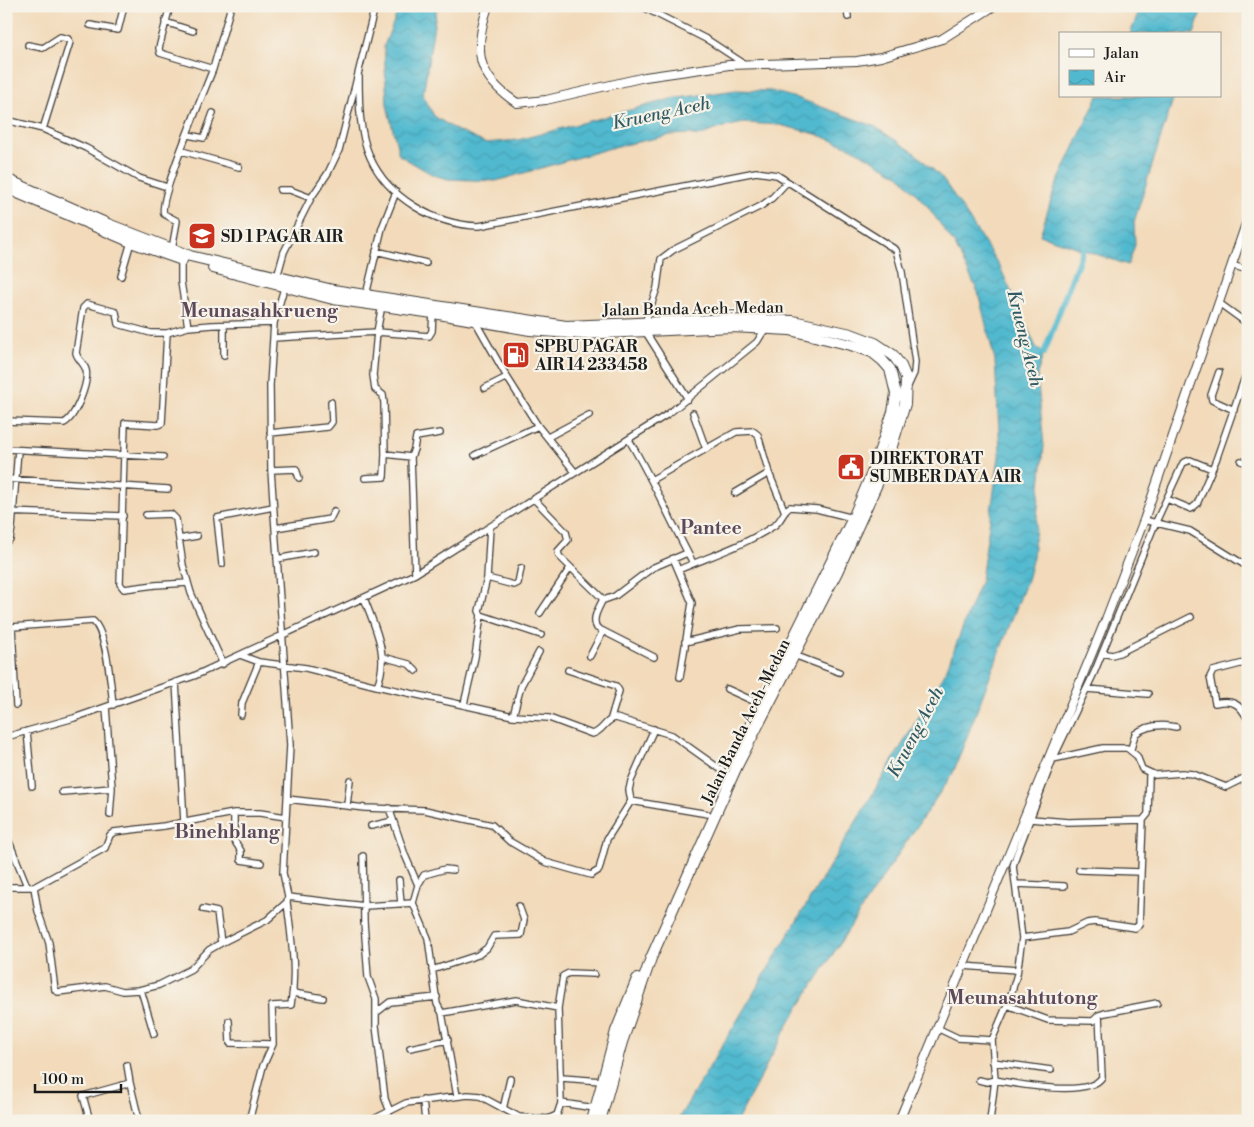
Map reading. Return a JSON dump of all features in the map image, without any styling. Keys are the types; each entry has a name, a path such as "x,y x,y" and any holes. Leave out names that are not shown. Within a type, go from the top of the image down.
{"highway":[{"name":"Jalan Banda Aceh-Medan","path":"6,179 108,224 172,249 277,277 333,290 434,309 475,321 530,330 583,334 732,319 809,324 875,343 893,355 901,366 906,378 905,404 887,462 845,555 760,704 708,814 654,936 616,1030 592,1121"},
{"name":"Jalan Banda Aceh-Medan","path":"6,188 131,242 181,259 284,288 333,299 382,306 434,309 566,326 732,327 790,330 872,352 890,369 896,394 893,412 853,518 737,766 651,958 622,1042 600,1121"}],"street":[{"path":"6,19 10,6"},
{"path":"90,25 118,30 124,6"},
{"path":"170,6 158,50 160,53 213,69"},
{"path":"172,249 177,225 174,218 162,210 167,187 213,69 231,6"},
{"path":"277,277 284,252 311,198 328,173 339,150 359,77 375,6"},
{"path":"488,6 480,45 486,76 495,88 517,103 539,101 645,77 743,63 842,62 881,57 942,39 994,6"},
{"path":"641,6 708,40 743,63"},
{"path":"847,6 848,17"},
{"path":"165,22 193,32"},
{"path":"28,45 43,48 60,37 70,42 42,129"},
{"path":"359,77 359,107 366,147 371,159 396,192 416,208 454,224 479,226 756,172 768,172 787,182 896,250 902,272 915,366 907,388"},
{"path":"188,135 204,138 213,113"},
{"path":"6,120 42,129 86,148 139,178 167,187"},
{"path":"182,151 239,167"},
{"path":"688,399 645,327 656,288 661,259 673,250 761,206 772,198 787,182"},
{"path":"280,190 290,190 311,198"},
{"path":"366,295 382,228 396,192"},
{"path":"899,1121 997,878 1084,678 1144,520 1248,218"},
{"path":"121,276 131,242"},
{"path":"376,251 426,262"},
{"path":"181,259 181,282 188,327"},
{"path":"1231,266 1248,270"},
{"path":"250,1121 263,1066 273,1044 272,1006 291,1005 293,993 294,958 283,873 290,745 281,637 270,433 270,385 274,322 284,288"},
{"path":"6,421 64,422 69,420 80,401 86,379 84,365 76,354 83,308 87,304 116,312 118,324 151,333 167,333 188,327 274,322"},
{"path":"1219,304 1248,324"},
{"path":"364,478 384,477 384,403 383,395 375,389 373,384 377,332 382,306"},
{"path":"273,338 377,332 429,336 432,330 434,309"},
{"path":"475,321 538,426 575,472"},
{"path":"224,325 224,355"},
{"path":"6,737 109,706 223,664 415,574 533,498 629,440 688,399 757,342 766,329"},
{"path":"167,333 162,421 158,425 125,423 120,559 121,588 188,583"},
{"path":"1219,372 1211,395 1212,400 1234,410"},
{"path":"1167,499 1187,508 1195,507 1212,469 1246,374"},
{"path":"484,388 507,377"},
{"path":"270,433 328,427 332,422 331,402"},
{"path":"693,413 706,449"},
{"path":"548,437 589,415"},
{"path":"475,455 538,426"},
{"path":"652,479 736,432 752,431 758,435 769,474 785,512"},
{"path":"415,574 411,457 416,437 440,433"},
{"path":"629,440 652,479 667,516 693,564"},
{"path":"6,449 163,457"},
{"path":"6,542 10,539 12,528 9,512 18,450"},
{"path":"385,454 411,457"},
{"path":"990,1121 995,1080 992,1040 1007,1006 1017,970 1022,938 1013,864 1054,759 1087,689 1155,524 1185,461 1190,460 1212,469"},
{"path":"1241,461 1248,463"},
{"path":"271,470 296,469 299,478"},
{"path":"735,493 769,474"},
{"path":"6,479 168,489"},
{"path":"533,498 566,532 568,540 558,554 603,599"},
{"path":"222,564 217,518 274,507"},
{"path":"678,570 713,556 767,530 792,507 817,509 853,518"},
{"path":"275,528 330,519 334,511"},
{"path":"9,512 123,516"},
{"path":"146,515 173,514 176,519 182,565 223,664"},
{"path":"1144,520 1155,524 1190,530 1248,567"},
{"path":"464,704 475,657 481,615 479,611 487,578 490,527"},
{"path":"179,540 197,536"},
{"path":"277,560 314,552"},
{"path":"654,657 604,631 594,624 595,616 603,599 614,596 652,568 687,553"},
{"path":"673,558 692,603 680,677"},
{"path":"487,578 514,585 518,583 521,568"},
{"path":"540,613 570,568"},
{"path":"364,598 384,666 377,686"},
{"path":"481,615 541,636"},
{"path":"1102,653 1109,655 1119,653 1191,617"},
{"path":"16,705 12,627 93,621 97,626 106,651 112,788 110,815"},
{"path":"685,642 740,629 777,628"},
{"path":"590,656 604,631"},
{"path":"514,716 521,686 539,652"},
{"path":"790,653 839,672"},
{"path":"240,655 259,662 314,670 514,716 549,718 592,734 599,732 611,718 619,691 616,686 568,670"},
{"path":"382,657 409,664 416,671"},
{"path":"241,715 242,702 259,662"},
{"path":"1248,662 1213,672 1210,677 1215,703 1229,700 1234,702 1243,710 1248,720"},
{"path":"176,682 184,822"},
{"path":"727,689 760,704"},
{"path":"1087,689 1148,694"},
{"path":"611,718 622,719 672,735 726,774"},
{"path":"1131,749 1135,734 1142,730 1166,725 1176,727"},
{"path":"631,801 629,795 631,781 654,729"},
{"path":"27,731 32,786"},
{"path":"1054,759 1112,747 1131,749 1137,756 1142,769 1155,775 1182,772 1194,774 1226,787 1248,776"},
{"path":"1022,938 1068,932 1082,925 1095,922 1137,928 1143,820 1148,814 1148,776"},
{"path":"347,805 350,780"},
{"path":"62,792 112,788"},
{"path":"287,799 425,810 495,826 509,841 545,862 591,874 599,870 607,839 631,801"},
{"path":"631,801 708,814"},
{"path":"389,808 418,884"},
{"path":"6,886 34,887 105,848 112,834 234,813 260,813 286,817"},
{"path":"234,813 234,840 241,851 241,860 262,863"},
{"path":"1031,819 1068,822 1143,820"},
{"path":"371,826 393,821"},
{"path":"6,834 27,886"},
{"path":"363,856 368,977 374,992 385,1099 389,1110"},
{"path":"453,870 445,869 426,874 418,884 413,903 428,938 437,1004 442,1013 458,1096"},
{"path":"1079,870 1140,872"},
{"path":"400,880 401,904"},
{"path":"1016,884 1064,886"},
{"path":"34,887 38,911 49,943 56,991 105,986 123,991 141,990 180,976 191,969 209,950 221,942 267,920 287,899"},
{"path":"287,899 365,906 413,903"},
{"path":"432,970 478,955 487,948 494,936 521,936 524,920 519,906"},
{"path":"203,909 217,912 221,942"},
{"path":"963,966 1017,970"},
{"path":"370,1121 406,1103 458,1096 480,1096 519,1117 548,1119 558,1115 561,1103 562,1078 558,1008 564,975 594,974"},
{"path":"141,990 154,1034"},
{"path":"293,993 322,998"},
{"path":"376,1013 390,1002 437,998"},
{"path":"442,1013 516,1000 558,1008"},
{"path":"1007,1006 1048,1020 1093,1021 1099,1015 1157,1003"},
{"path":"979,1080 987,1082 995,1080 1049,1088 1084,1087 1097,1082 1102,1077 1099,1015"},
{"path":"229,1021 230,1043 273,1044"},
{"path":"937,1028 958,1038 992,1040"},
{"path":"410,1048 448,1040"},
{"path":"993,1062 1052,1070"},
{"path":"127,1065 139,1120"},
{"path":"562,1078 601,1081"},
{"path":"503,1109 510,1079"},
{"path":"90,1121 83,1096 130,1083"},
{"path":"424,1100 425,1121"},
{"path":"561,1103 596,1108"}],"water":[{"name":"Krueng Aceh","path":"400,6 437,6 423,95 434,116 456,130 485,143 518,140 671,99 736,90 771,91 800,99 874,126 915,153 941,177 1000,267 1036,347 1044,353 1037,374 1044,446 1033,557 1027,580 953,773 868,899 789,1023 737,1121 677,1121 945,673 981,580 1000,450 995,361 978,292 955,245 928,207 900,176 852,148 816,134 780,125 744,123 724,127 698,136 689,134 671,135 614,147 496,181 448,179 433,175 399,155 387,105 384,46"},
{"path":"1141,6 1203,6 1195,32 1131,32"},
{"path":"1097,98 1173,98 1134,222 1135,245 1128,265 1040,235 1055,188"}],"waterway":[{"name":"Krueng Aceh","path":"1044,353 1083,249"}],"place":[{"name":"SD 1 PAGAR AIR","path":"202,236"},
{"name":"SPBU PAGAR AIR 14 233458","path":"516,355"},
{"name":"DIREKTORAT SUMBER DAYA AIR","path":"851,467"}],"district":[{"name":"Meunasahkrueng","path":"259,310"},
{"name":"Pantee","path":"711,527"},
{"name":"Binehblang","path":"227,831"},
{"name":"Meunasahtutong","path":"1022,997"}]}
